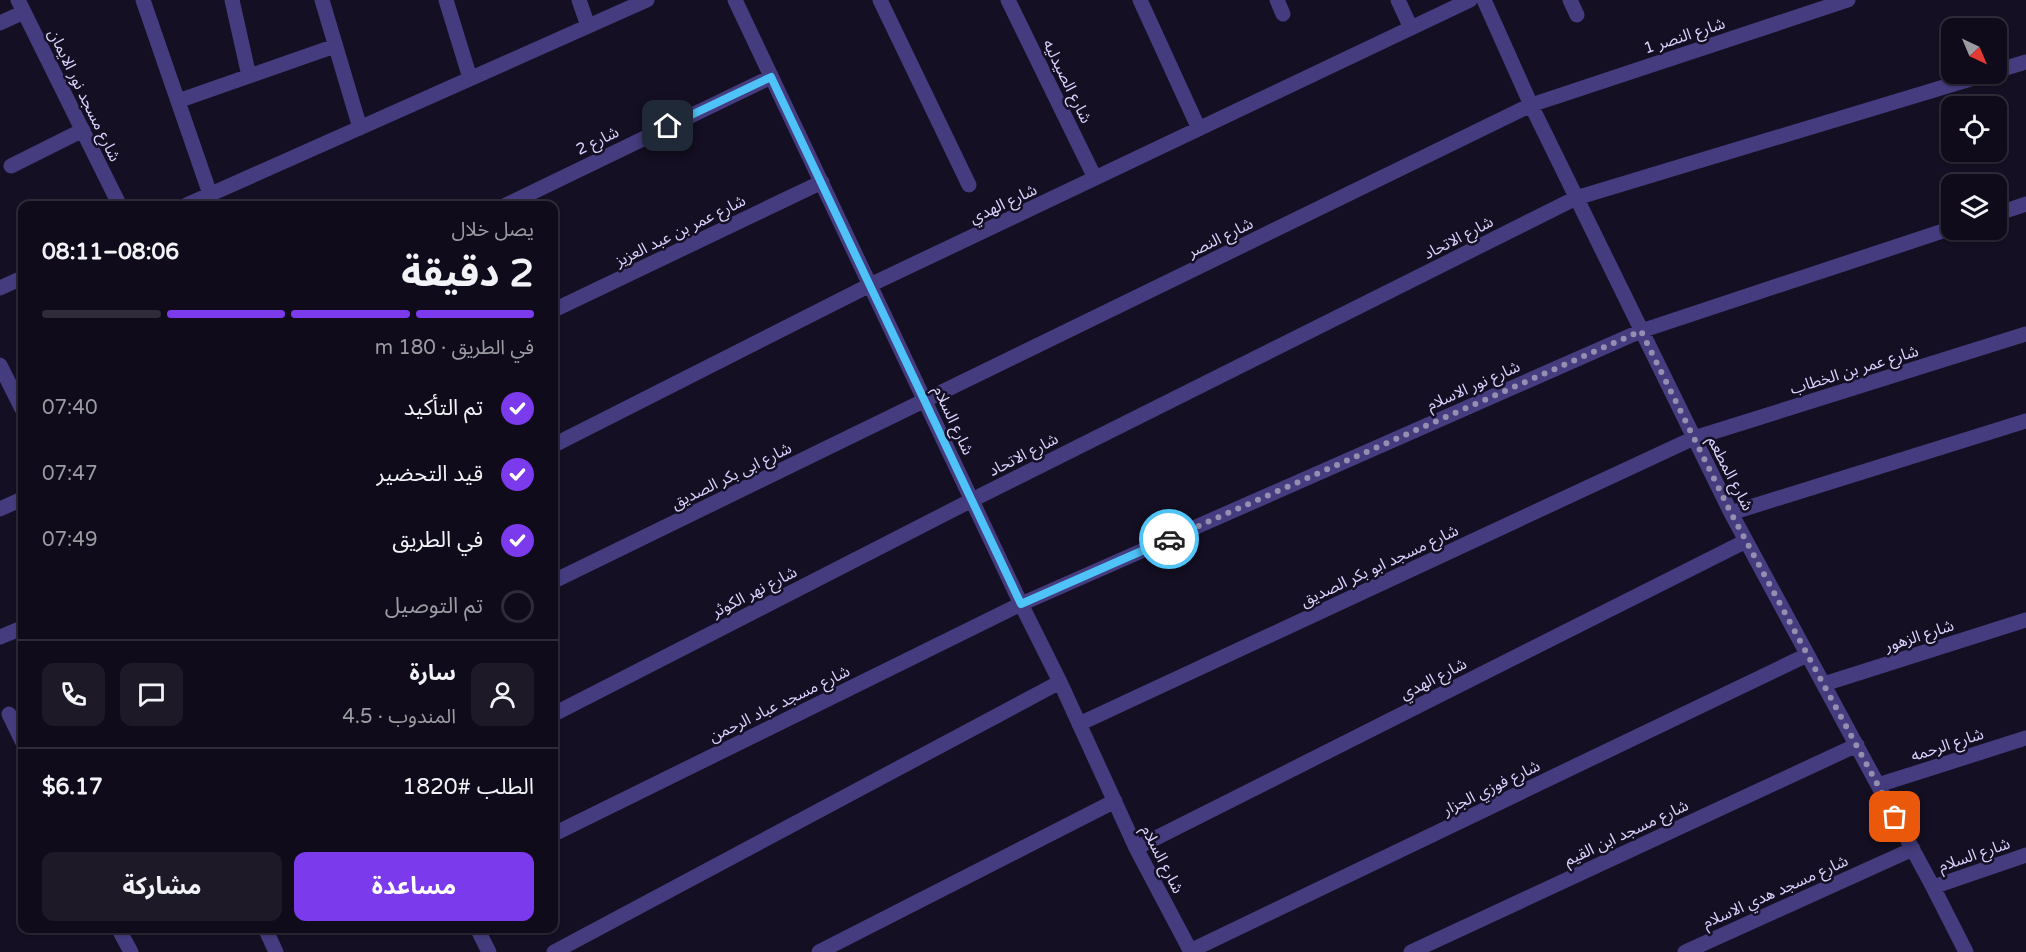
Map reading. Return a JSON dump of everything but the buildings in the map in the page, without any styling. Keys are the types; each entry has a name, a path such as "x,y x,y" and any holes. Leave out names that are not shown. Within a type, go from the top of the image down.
{"street":[{"path":"143,0 210,194"},
{"path":"231,0 249,76"},
{"path":"322,0 360,128"},
{"path":"446,0 470,78"},
{"path":"579,0 588,26"},
{"path":"195,201 647,0"},
{"name":"شارع السلام","path":"735,0 1060,682 1136,848 1190,952"},
{"path":"880,0 969,185"},
{"name":"شارع الصيدليه","path":"1008,0 1095,178"},
{"path":"1140,0 1199,129"},
{"path":"1398,0 1411,28"},
{"name":"شارع الهدي","path":"558,443 870,285 1470,0"},
{"name":"شارع المطعم","path":"1484,0 1531,105 1731,513 1913,849 1966,952"},
{"path":"1570,0 1577,15"},
{"name":"شارع النصر 1","path":"1531,105 1848,0"},
{"path":"0,23 21,6"},
{"name":"شارع مسجد نور الايمان","path":"21,6 118,201"},
{"path":"178,101 336,46"},
{"path":"2007,68 2026,62"},
{"name":"شارع 2","path":"514,201 771,77"},
{"name":"شارع الاتحاد","path":"972,500 1576,198 1954,84"},
{"name":"شارع النصر","path":"925,401 1531,105"},
{"path":"11,166 83,130"},
{"name":"شارع عمر بن عبد العزيز","path":"558,308 822,182"},
{"path":"2007,210 2026,204"},
{"name":"شارع نور الاسلام","path":"1021,604 1641,331 1941,232"},
{"path":"0,288 18,280"},
{"name":"شارع عمر بن الخطاب","path":"1694,438 2026,334"},
{"path":"0,365 18,401"},
{"name":"شارع ابى بكر الصديق","path":"558,579 925,401"},
{"path":"1731,513 2026,421"},
{"name":"شارع مسجد ابو بكر الصديق","path":"1079,724 1694,438"},
{"name":"شارع نهر الكوثر","path":"558,712 972,500"},
{"path":"0,510 18,501"},
{"name":"شارع الهدي","path":"1136,848 1746,541"},
{"name":"شارع مسجد عباد الرحمن","path":"558,832 1021,604"},
{"name":"شارع الزهور","path":"1824,684 2026,620"},
{"path":"0,637 18,630"},
{"name":"شارع فوزي الجزار","path":"1190,952 1807,655"},
{"path":"554,952 1060,682"},
{"path":"10,714 18,732"},
{"name":"شارع الرحمه","path":"1878,785 2026,738"},
{"name":"شارع مسجد ابن القيم","path":"1411,952 1857,746"},
{"path":"819,952 1115,801"},
{"name":"شارع مسجد هدي الاسلام","path":"1685,952 1913,849"},
{"name":"شارع السلام","path":"1933,887 2026,855"},
{"path":"121,933 131,952"},
{"path":"267,933 276,952"},
{"path":"480,933 489,952"}],"way so far":[{"path":"1169,539 1641,331 1731,513 1895,817"}],"route":[{"path":"668,126 771,77 1021,604 1169,539"}]}
